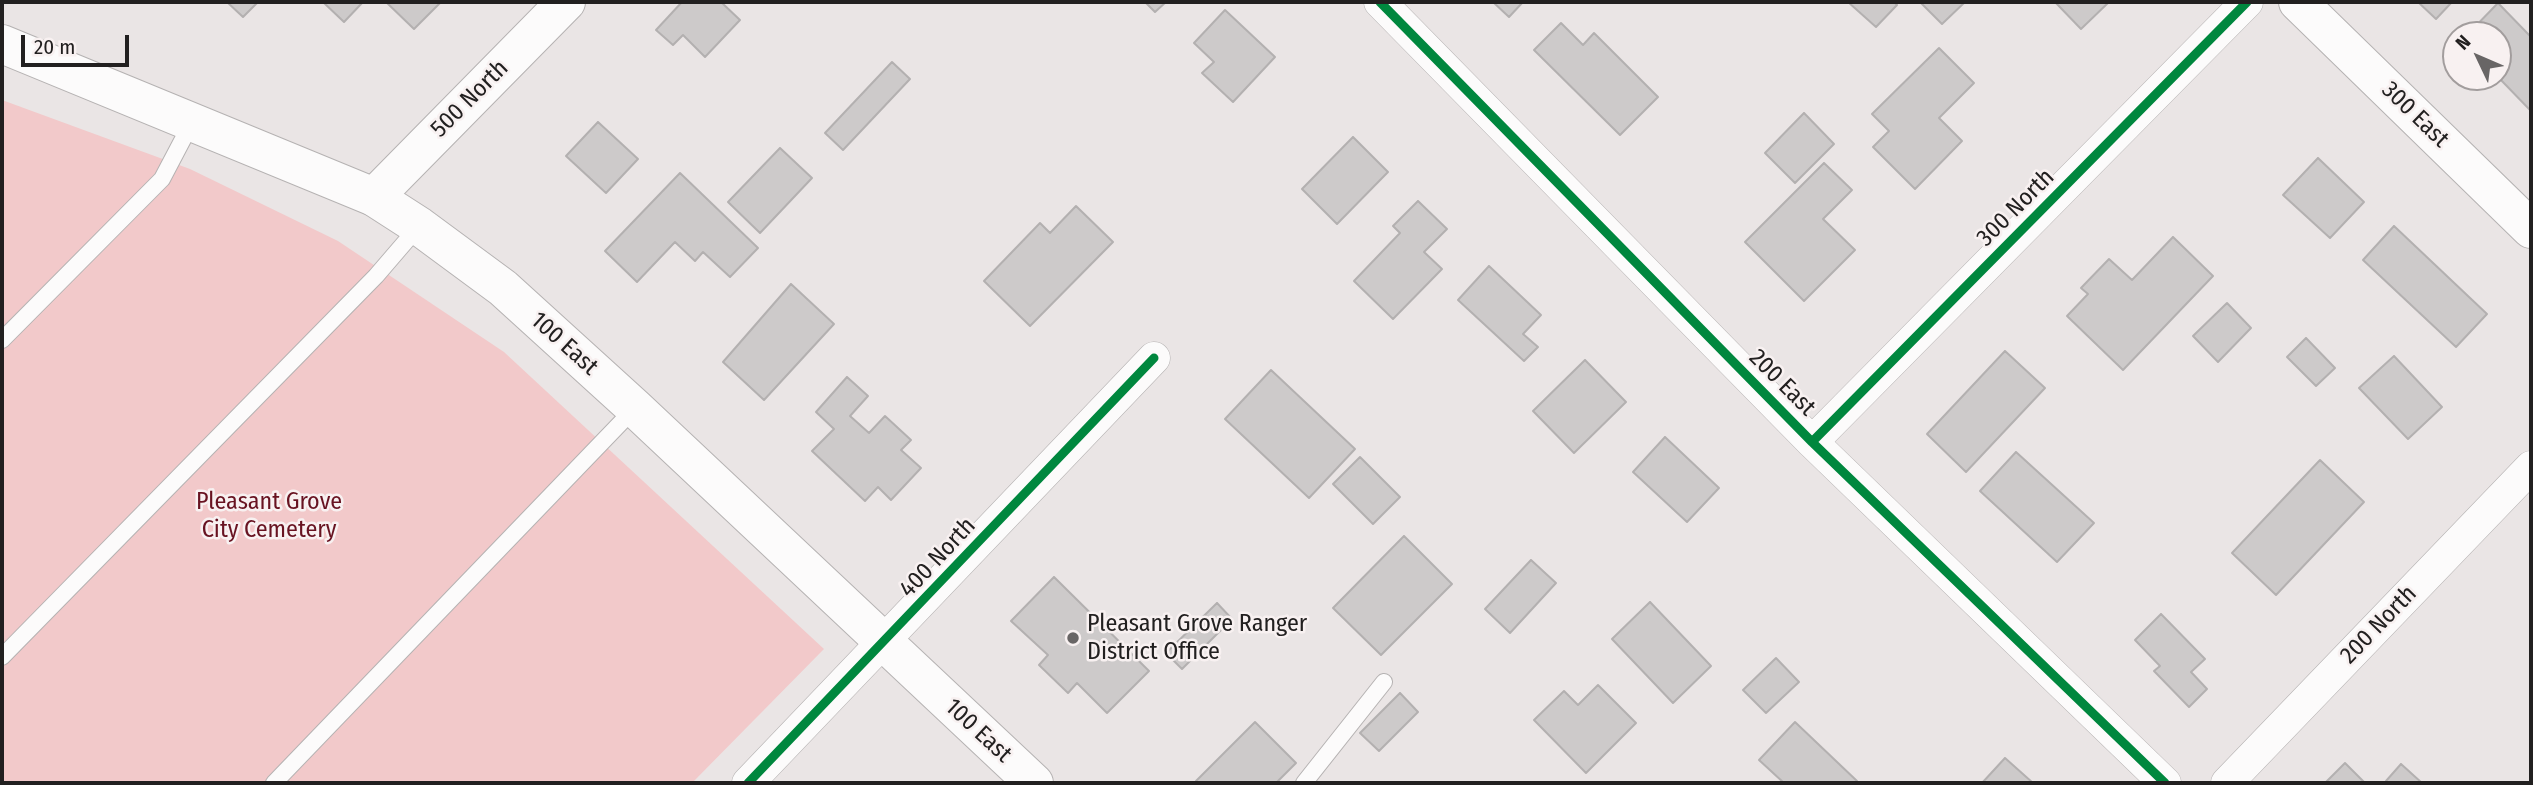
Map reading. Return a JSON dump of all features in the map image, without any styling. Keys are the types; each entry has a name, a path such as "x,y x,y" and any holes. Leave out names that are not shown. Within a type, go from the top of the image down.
{"main road":[{"name":"500 North","path":"374,197 566,2"},
{"name":"300 East","path":"2298,2 2531,229"},
{"name":"100 East","path":"2,44 374,197 419,226 502,288 635,408 1034,783"}],"street":[{"name":"200 East","path":"1380,2 1812,442 2165,783"},
{"name":"300 North","path":"1812,442 2247,2"},
{"name":"400 North","path":"748,783 1154,358"},
{"name":"200 North","path":"2227,783 2531,467"}],"lane":[{"path":"2,340 162,179 193,121"},
{"path":"2,657 376,276 419,226"},
{"path":"274,783 635,408"},
{"path":"1304,783 1384,682"}],"green space":[{"name":"Pleasant Grove City Cemetery","path":"2,100 190,169 338,241 504,352 824,649 692,783 2,783"}],"building":[{"path":"227,2 258,2 243,17"},
{"path":"323,2 363,2 344,22"},
{"path":"386,2 441,2 414,29"},
{"path":"682,2 721,2 740,20 705,57 683,35 673,45 656,30"},
{"path":"1145,2 1166,2 1155,12"},
{"path":"1493,2 1523,2 1509,17"},
{"path":"1848,2 1894,2 1897,5 1876,27"},
{"path":"1920,2 1965,2 1942,24"},
{"path":"2055,2 2109,2 2081,29"},
{"path":"2418,2 2452,2 2436,19"},
{"path":"2498,3 2531,37 2531,111 2512,91 2512,21 2481,21"},
{"path":"1225,10 1275,57 1233,102 1202,73 1214,62 1194,43"},
{"path":"1561,23 1583,45 1594,33 1658,97 1620,135 1534,50"},
{"path":"1939,48 1974,83 1939,118 1962,141 1915,189 1873,147 1889,131 1872,114"},
{"path":"892,62 910,79 843,150 825,133"},
{"path":"1804,113 1834,144 1795,183 1765,153"},
{"path":"598,122 638,159 606,193 566,156"},
{"path":"1353,137 1388,172 1337,224 1302,189"},
{"path":"780,148 812,178 760,233 728,202"},
{"path":"2318,158 2364,202 2330,238 2283,195"},
{"path":"1824,163 1852,190 1823,219 1855,250 1804,301 1745,242"},
{"path":"680,173 758,248 730,277 703,252 695,261 675,242 637,282 605,251"},
{"path":"1418,201 1447,229 1424,252 1442,269 1393,319 1354,281 1400,233 1393,226"},
{"path":"1076,206 1113,242 1030,326 984,281 1040,223 1050,233"},
{"path":"2394,226 2487,314 2456,347 2363,260"},
{"path":"2173,237 2213,276 2123,370 2067,316 2088,294 2081,288 2109,259 2132,280"},
{"path":"1489,266 1541,315 1523,334 1538,347 1524,361 1458,300"},
{"path":"791,284 834,324 764,400 723,362"},
{"path":"2227,303 2251,328 2218,362 2193,336"},
{"path":"2306,338 2335,368 2316,386 2287,357"},
{"path":"2005,351 2045,388 1966,472 1927,434"},
{"path":"2394,356 2442,407 2408,439 2359,388"},
{"path":"1585,360 1626,402 1574,453 1533,411"},
{"path":"1271,370 1355,449 1309,498 1225,419"},
{"path":"847,377 868,396 850,416 869,433 885,416 911,440 901,450 921,468 891,500 878,487 865,501 812,451 834,429 816,412"},
{"path":"1665,437 1719,488 1687,522 1633,472"},
{"path":"2016,452 2094,523 2057,562 1980,491"},
{"path":"1360,457 1400,497 1373,524 1333,484"},
{"path":"2320,460 2364,502 2276,595 2232,553"},
{"path":"1404,536 1452,584 1381,655 1333,608"},
{"path":"1531,560 1556,583 1510,633 1485,609"},
{"name":"Pleasant Grove Ranger District Office","path":"1054,577 1149,671 1107,713 1077,683 1068,693 1039,665 1048,655 1011,621"},
{"path":"1650,602 1711,666 1673,703 1612,639"},
{"path":"1217,603 1232,619 1182,669 1166,653"},
{"path":"2161,614 2205,659 2191,672 2207,689 2189,707 2154,671 2160,666 2135,640"},
{"path":"1776,658 1799,682 1766,713 1743,690"},
{"path":"1598,685 1636,723 1586,773 1534,720 1564,691 1578,705"},
{"path":"1400,693 1418,712 1379,751 1360,733"},
{"path":"1255,722 1296,763 1276,783 1198,783 1196,781"},
{"path":"1795,722 1857,781 1784,783 1759,760"},
{"path":"2005,758 2033,783 1982,783"},
{"path":"2345,763 2365,783 2325,783"},
{"path":"2401,764 2422,783 2386,781"}],"cycle path":[{"path":"1380,2 1812,442 2165,783"},
{"path":"1812,442 2247,2"},
{"path":"748,783 1154,358"}],"place":[{"name":"Pleasant Grove Ranger District Office","path":"1073,638"}]}
